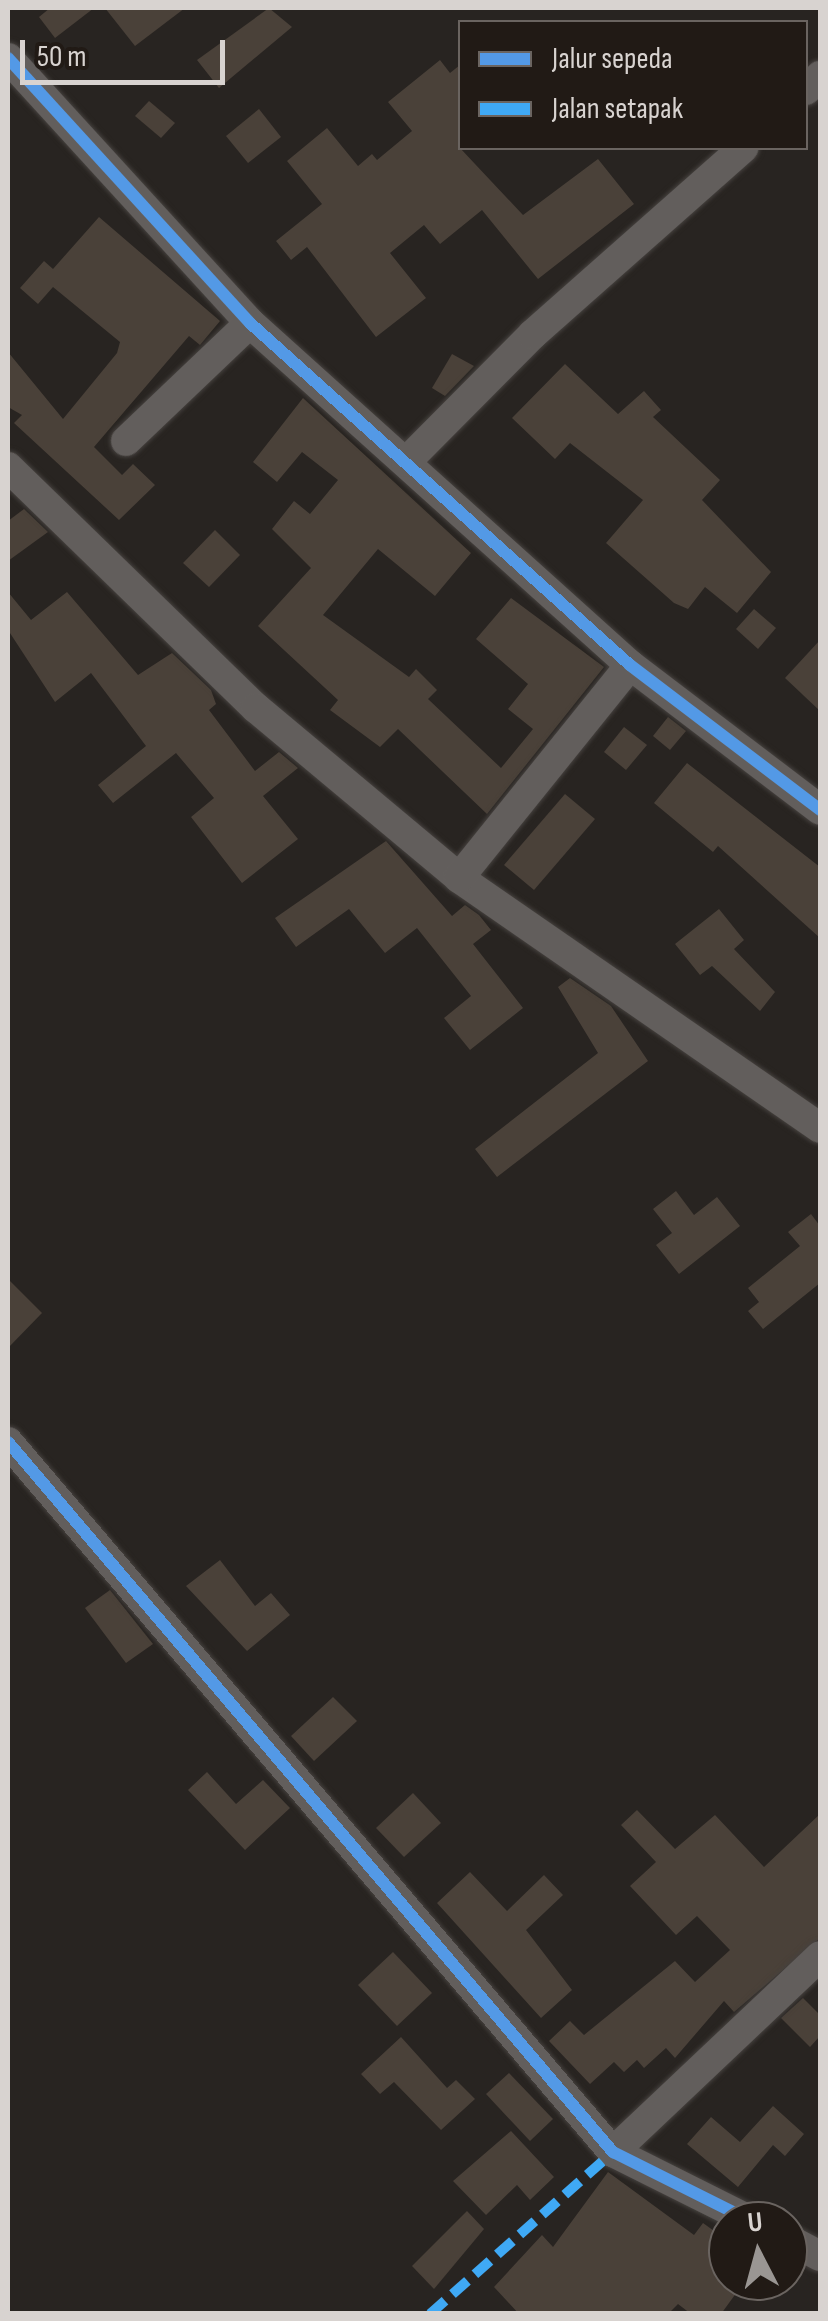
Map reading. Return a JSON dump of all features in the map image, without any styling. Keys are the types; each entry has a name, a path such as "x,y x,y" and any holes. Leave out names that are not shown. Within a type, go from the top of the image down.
{"street":[{"path":"8,58 250,323 630,665 820,810"},
{"path":"406,462 533,334 741,150"},
{"path":"126,441 250,323"},
{"path":"8,466 256,708 459,878 820,1128"},
{"path":"459,878 630,665"},
{"path":"8,1442 613,2152 711,2201"},
{"path":"613,2152 820,1956"}],"building":[{"path":"50,8 94,8 55,38 39,17"},
{"path":"105,8 185,8 135,46"},
{"path":"269,8 292,27 219,88 197,60"},
{"path":"440,60 450,73 458,67 458,150 523,215 598,159 634,204 538,279 482,210 440,244 424,225 390,253 426,298 376,337 307,247 291,260 276,241 322,204 287,161 327,128 358,166 372,154 377,160 412,131 388,102"},
{"path":"149,101 175,123 161,138 135,116"},
{"path":"259,109 281,137 248,163 226,136"},
{"path":"99,217 220,321 200,345 189,336 94,447 122,475 133,464 155,485 119,520 14,423 22,415 8,407 8,352 63,419 117,353 120,342 53,287 38,304 20,288 44,261 53,269"},
{"path":"452,354 474,366 445,396 432,388"},
{"path":"565,364 618,414 644,391 661,410 653,417 720,480 702,500 771,572 737,613 705,587 688,609 674,603 606,543 643,500 570,443 555,459 512,418"},
{"path":"303,398 471,553 435,596 378,549 323,615 409,677 416,669 437,690 428,699 501,768 533,729 508,709 528,684 476,639 511,598 604,667 487,814 398,729 380,747 330,710 338,700 258,626 311,568 272,529 294,501 310,514 338,480 302,452 277,482 253,462"},
{"path":"24,509 48,532 8,561 8,521"},
{"path":"215,530 240,555 209,587 183,563"},
{"path":"8,592 31,620 67,592 138,675 172,653 211,690 216,704 209,710 255,771 279,752 298,768 263,796 298,839 242,883 191,817 214,798 176,753 113,803 98,785 146,746 91,673 55,702 8,630"},
{"path":"754,609 776,628 758,649 736,629"},
{"path":"820,640 820,711 785,678"},
{"path":"668,717 686,731 670,750 653,736"},
{"path":"624,727 647,745 626,770 604,752"},
{"path":"687,763 820,867 820,938 718,846 713,852 654,803"},
{"path":"565,794 595,819 534,890 504,865"},
{"path":"386,841 452,916 465,905 479,915 491,930 473,944 523,1008 470,1050 444,1018 471,996 417,928 385,953 349,909 296,947 275,918"},
{"path":"719,909 744,940 734,949 775,992 760,1011 712,966 700,975 675,944"},
{"path":"570,978 611,1006 648,1061 497,1177 475,1149 598,1053 558,987"},
{"path":"676,1191 694,1215 717,1197 740,1226 679,1274 656,1245 672,1233 653,1209"},
{"path":"811,1214 820,1226 820,1283 763,1329 748,1311 759,1302 748,1288 800,1246 788,1232"},
{"path":"8,1279 42,1313 8,1348"},
{"path":"220,1560 255,1606 271,1593 290,1615 247,1651 186,1586"},
{"path":"110,1590 153,1644 126,1663 85,1608"},
{"path":"333,1697 357,1721 314,1761 291,1736"},
{"path":"207,1772 236,1804 263,1780 290,1808 245,1850 188,1790"},
{"path":"413,1793 441,1823 404,1857 376,1828"},
{"path":"637,1810 675,1849 715,1815 764,1867 820,1814 820,1938 734,2012 724,2001 675,2058 666,2048 644,2068 637,2060 624,2072 614,2062 590,2084 549,2041 570,2021 584,2035 675,1961 695,1982 730,1950 697,1916 676,1935 630,1886 656,1862 621,1825"},
{"path":"470,1872 507,1911 544,1875 563,1895 526,1930 572,1990 541,2018 437,1903"},
{"path":"393,1952 432,1993 397,2026 358,1985"},
{"path":"803,1998 820,2015 820,2036 810,2047 781,2018"},
{"path":"401,2037 447,2088 456,2080 475,2099 441,2130 394,2082 380,2094 361,2074"},
{"path":"509,2073 553,2119 530,2141 486,2094"},
{"path":"773,2106 804,2134 785,2156 773,2145 738,2187 687,2144 711,2117 740,2142"},
{"path":"511,2131 554,2177 530,2200 517,2185 486,2215 453,2181"},
{"path":"608,2172 694,2235 703,2223 708,2227 708,2301 730,2301 721,2314 691,2314 678,2304 668,2314 519,2314 494,2287 542,2235 553,2247"},
{"path":"467,2211 484,2229 434,2289 412,2266"}],"marked path":[{"path":"430,2314 613,2152"}],"cycle path":[{"path":"8,58 250,323 630,665 820,810"},
{"path":"8,1442 613,2152 711,2201"}]}
